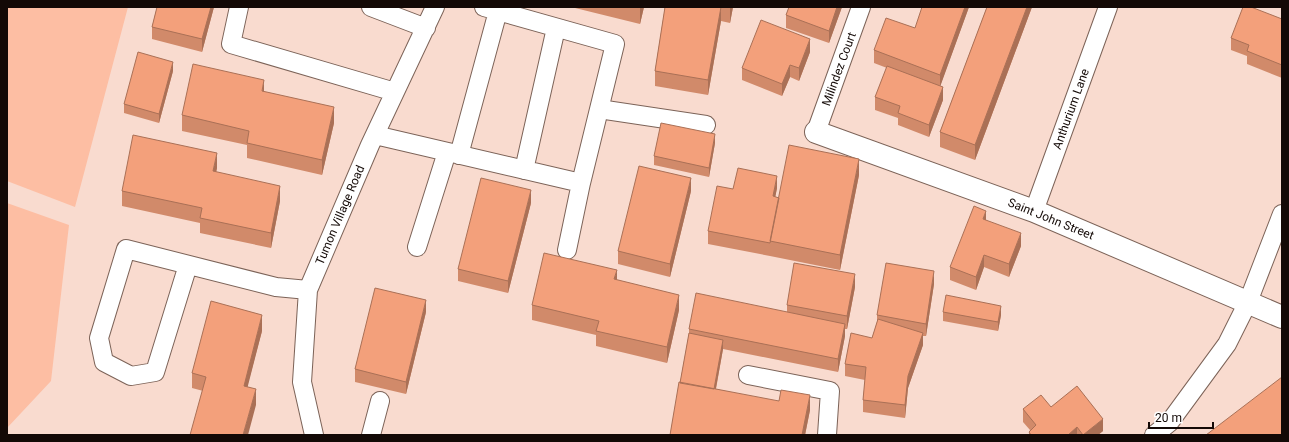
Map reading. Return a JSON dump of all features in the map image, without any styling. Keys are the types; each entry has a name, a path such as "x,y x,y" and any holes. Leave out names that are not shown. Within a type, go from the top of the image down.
{"street":[{"path":"239,7 231,44 396,92"},
{"path":"370,7 426,28"},
{"name":"Tumon Village Road","path":"314,435 302,382 308,290 375,135 435,7"},
{"name":"Milindez Court","path":"816,132 861,7"},
{"name":"Anthurium Lane","path":"1034,211 1108,7"},
{"path":"417,247 453,153 491,9 615,44 581,183 567,250"},
{"path":"524,170 556,28"},
{"path":"599,109 706,124"},
{"name":"Saint John Street","path":"816,132 1034,211 1282,317"},
{"path":"375,135 581,183"},
{"path":"1154,435 1169,423 1227,344 1248,302 1282,214"},
{"path":"188,265 155,372 131,376 104,362 99,338 126,249 276,287 308,290"},
{"path":"748,375 830,391 827,435"},
{"path":"371,435 380,401"}],"shaded area":[{"path":"7,7 128,7 75,207 7,181"},
{"path":"7,203 69,225 51,381 7,428"}],"building":[{"path":"157,7 211,7 202,39 152,27"},
{"path":"665,7 721,7 708,80 655,71"},
{"path":"789,7 837,7 829,31 786,15"},
{"path":"922,7 965,7 940,75 874,50 886,18 915,28"},
{"path":"987,7 1027,7 975,145 940,132"},
{"path":"1243,7 1251,7 1282,19 1282,65 1247,51 1249,45 1231,38"},
{"path":"761,20 810,39 799,68 790,65 782,84 742,68"},
{"path":"138,52 173,62 159,114 124,104"},
{"path":"193,64 264,80 262,91 334,107 322,160 247,143 249,131 182,115"},
{"path":"887,66 943,87 929,125 898,113 900,106 875,97"},
{"path":"661,123 715,134 709,168 654,156"},
{"path":"133,135 217,153 213,171 280,186 271,233 200,218 202,208 122,191"},
{"path":"789,145 859,159 840,255 770,241"},
{"path":"639,166 691,178 670,264 618,251"},
{"path":"738,168 777,176 773,196 779,198 770,243 708,231 717,186 733,189"},
{"path":"481,178 531,190 508,281 458,269"},
{"path":"974,206 986,211 983,219 1021,233 1009,264 984,255 976,277 950,267"},
{"path":"544,253 617,270 614,279 679,295 667,347 596,331 599,321 532,305"},
{"path":"794,263 855,274 847,316 787,305"},
{"path":"886,263 934,271 926,324 877,315"},
{"path":"375,288 426,300 406,382 355,369"},
{"path":"696,293 845,324 838,359 689,329"},
{"path":"946,295 1001,306 998,322 943,312"},
{"path":"211,301 262,315 244,386 256,389 243,435 190,435 206,377 192,373"},
{"path":"878,319 923,333 908,376 905,405 863,400 866,367 845,364 851,333 872,338"},
{"path":"689,333 723,340 714,389 680,383"},
{"path":"1282,377 1282,435 1206,435"},
{"path":"679,382 779,401 781,390 810,395 802,435 670,435"},
{"path":"1077,386 1103,419 1083,435 1077,427 1068,435 1031,435 1029,432 1036,425 1023,409 1041,395 1051,407"}]}
